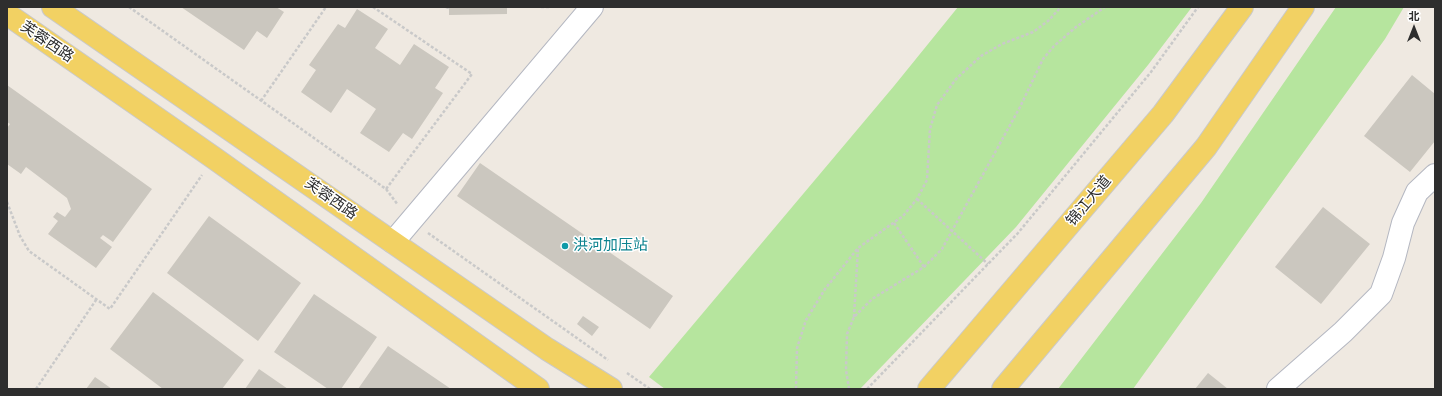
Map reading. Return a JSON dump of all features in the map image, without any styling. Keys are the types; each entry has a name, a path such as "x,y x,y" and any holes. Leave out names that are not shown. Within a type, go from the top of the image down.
{"main road":[{"name":"芙蓉西路","path":"53,7 547,349 611,389"},
{"name":"锦江大道","path":"929,389 1163,114 1242,7"},
{"path":"1003,389 1206,147 1303,7"},
{"name":"芙蓉西路","path":"7,14 214,158 538,389"}],"street":[{"path":"393,242 410,220 592,7"},
{"path":"1278,389 1343,332 1381,294 1394,258 1403,223 1417,192 1435,175"}],"path":[{"path":"129,7 386,189 410,220 612,363"},
{"path":"261,101 326,7"},
{"path":"373,7 472,74 386,189"},
{"path":"541,7 550,7"},
{"path":"796,389 797,348 806,320 825,288 858,248 903,216 917,198 927,180 930,158 930,129 938,105 956,79 981,56 1002,44 1034,32 1061,7"},
{"path":"854,317 872,299 924,266 942,249 1020,107 1043,60 1054,46 1076,27 1105,7"},
{"path":"867,389 1018,233 1136,90 1198,7"},
{"path":"7,202 20,236 29,251 110,310 214,158"},
{"path":"917,198 988,264"},
{"path":"894,223 924,266"},
{"path":"849,389 846,370 847,334 854,317 858,248"},
{"path":"36,389 96,300"},
{"path":"625,372 650,389"}],"green space":[{"path":"958,7 1192,7 1148,65 1016,227 860,389 665,389 649,377 894,86"},
{"path":"1336,7 1404,7 1385,39 1133,389 1058,389 1201,203"}],"building":[{"path":"181,7 276,7 284,12 267,38 257,31 244,50"},
{"path":"449,7 507,7 507,14 449,15"},
{"path":"357,9 388,29 375,48 400,65 414,44 449,67 435,88 443,93 412,139 403,133 389,152 360,133 376,109 347,89 331,113 301,92 316,70 309,65 338,24 345,28"},
{"path":"1412,75 1435,94 1435,141 1410,172 1364,136"},
{"path":"7,85 152,189 113,242 103,235 100,238 112,247 96,268 48,234 58,221 53,217 57,212 65,217 71,209 67,198 26,167 21,174 7,164 7,128 10,124 7,122"},
{"name":"洪河加压站","path":"480,163 673,296 650,329 457,196"},
{"path":"1323,207 1370,244 1321,304 1275,267"},
{"path":"209,216 301,283 258,341 167,273"},
{"path":"153,292 244,360 222,389 163,389 110,349"},
{"path":"314,294 377,337 341,389 328,389 274,352"},
{"path":"583,316 599,327 592,336 577,324"},
{"path":"388,346 451,389 358,389"},
{"path":"259,369 288,389 245,389"},
{"path":"1208,373 1228,389 1195,389"},
{"path":"95,377 112,389 86,389"}],"place":[{"name":"洪河加压站","path":"565,246"}]}
